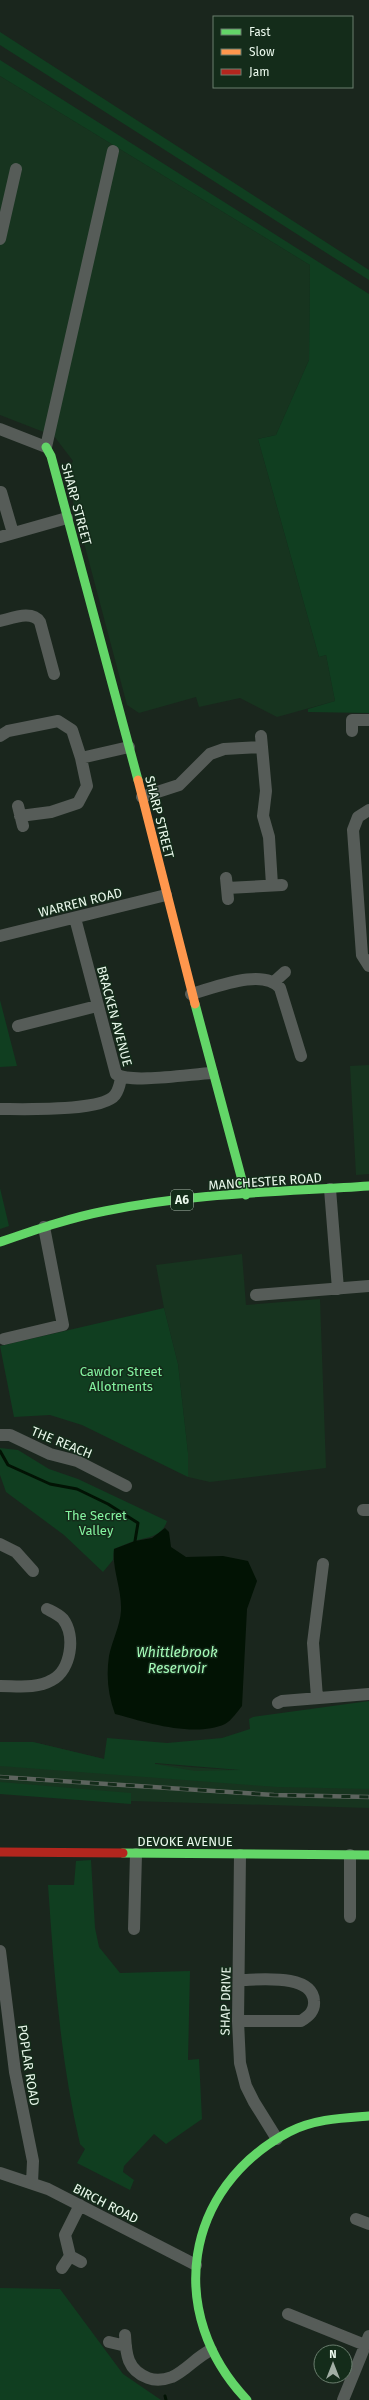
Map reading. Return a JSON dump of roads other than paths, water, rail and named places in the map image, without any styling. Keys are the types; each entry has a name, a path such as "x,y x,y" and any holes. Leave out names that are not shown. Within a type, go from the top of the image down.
{"street":[{"path":"0,429 46,447 113,151"},
{"path":"0,239 16,169"},
{"name":"SHARP STREET","path":"46,447 51,456 129,746 191,994 246,1195"},
{"path":"1,492 13,533"},
{"path":"0,537 67,518"},
{"path":"0,621 28,616 37,618 40,622 54,674"},
{"path":"352,731 352,720 369,720"},
{"path":"0,736 8,731 58,721 72,730 81,758 87,786 78,803 51,812 20,816"},
{"path":"142,797 179,785 210,754 224,749 261,741 266,791 263,816 269,836 277,885 227,888"},
{"path":"81,758 129,746"},
{"path":"369,810 358,816 353,825 363,894 362,955 369,966"},
{"name":"WARREN ROAD","path":"0,936 166,895"},
{"name":"BRACKEN AVENUE","path":"75,918 113,1069 121,1078 134,1079 212,1073"},
{"path":"275,982 285,972"},
{"path":"191,994 253,978 275,982 280,988 301,1056"},
{"path":"18,1026 97,1006"},
{"path":"0,1109 62,1108 109,1100 118,1090 121,1078"},
{"name":"MANCHESTER ROAD","path":"0,1242 44,1227 120,1208 246,1195 369,1186"},
{"path":"330,1189 338,1289"},
{"path":"4,1338 63,1325 44,1227"},
{"path":"256,1294 369,1286"},
{"name":"THE REACH","path":"0,1435 10,1435 50,1454 77,1461 114,1475 126,1486"},
{"path":"0,1544 16,1552 31,1564"},
{"path":"317,1698 313,1643 324,1588 323,1564"},
{"path":"0,1686 28,1687 54,1679 67,1663 69,1655 69,1634 64,1615 47,1609"},
{"path":"278,1703 369,1694"},
{"name":"DEVOKE AVENUE","path":"0,1852 369,1855"},
{"path":"134,1929 136,1854"},
{"name":"SHAP DRIVE","path":"240,1855 238,2021 240,2063 246,2086 276,2139"},
{"path":"350,1855 350,1917"},
{"name":"POPLAR ROAD","path":"0,1951 15,2072 33,2161 32,2183"},
{"path":"238,2021 302,2021 309,2016 314,2002 313,1994 308,1988 296,1981 239,1980"},
{"path":"247,2400 229,2380 211,2350 198,2314 196,2265 203,2230 217,2200 250,2158 276,2139 313,2122 345,2117 369,2116"},
{"name":"BIRCH ROAD","path":"0,2173 32,2183 196,2265"},
{"path":"62,2268 70,2256 66,2235 80,2206"},
{"path":"356,2219 369,2224"},
{"path":"70,2256 81,2262"},
{"path":"288,2314 367,2341 343,2400"},
{"path":"109,2342 126,2340 128,2359 135,2371 142,2376 159,2380 172,2377 201,2355 211,2350"}],"water":[{"name":"Whittlebrook Reservoir","path":"165,1528 169,1532 171,1547 186,1557 223,1556 248,1561 257,1581 247,1609 242,1706 227,1723 213,1728 184,1729 140,1721 115,1714 111,1700 108,1685 108,1663 110,1650 121,1611 120,1595 114,1564 114,1549 135,1541 152,1538"}],"waterway":[{"path":"0,1451 8,1465 50,1484 77,1489 108,1504 138,1523 135,1541"},
{"path":"165,2396 166,2400"}],"railway":[{"path":"0,1777 274,1795 369,1797"}],"park label":[{"name":"Cawdor Street Allotments","path":"121,1378"},
{"name":"The Secret Valley","path":"96,1522"}]}
